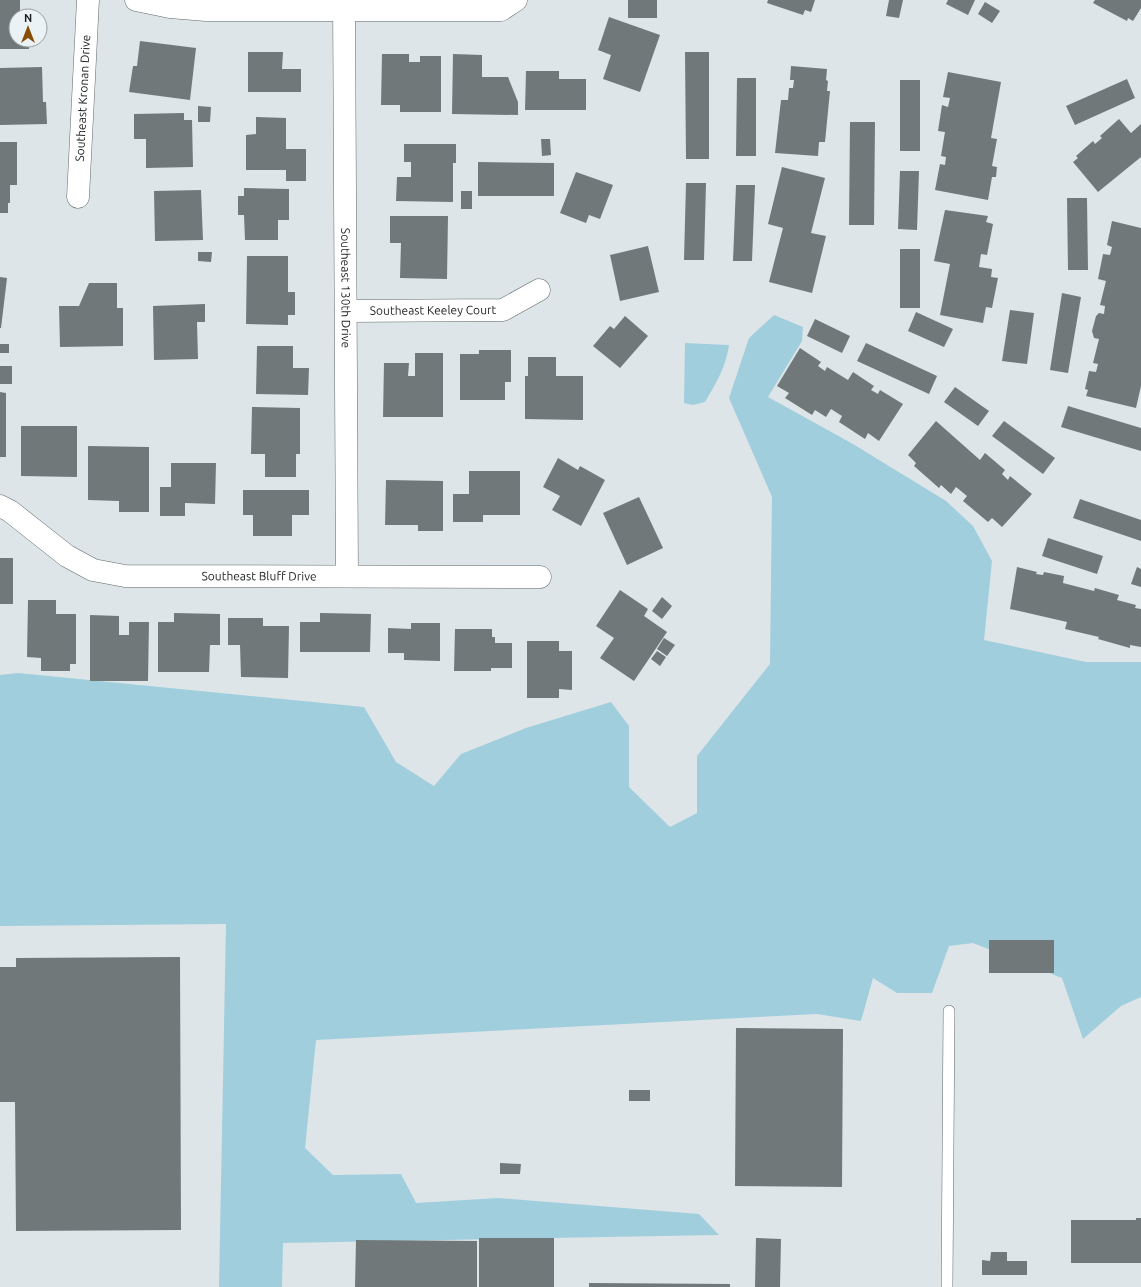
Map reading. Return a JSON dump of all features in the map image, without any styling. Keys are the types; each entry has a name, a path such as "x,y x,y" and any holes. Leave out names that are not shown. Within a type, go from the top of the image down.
{"street":[{"name":"Southeast Kronan Drive","path":"78,197 88,0"},
{"path":"136,0 170,7 206,10 344,5 501,10 516,0"},
{"name":"Southeast 130th Drive","path":"344,5 347,576"},
{"name":"Southeast Keeley Court","path":"346,311 503,310 539,290"},
{"name":"Southeast Bluff Drive","path":"0,506 10,511 67,556 93,570 125,576 540,577"}],"lane":[{"path":"947,1287 949,1011"}],"shaded area":[{"path":"774,315 803,327 802,341 768,397 853,444 946,501 973,526 992,561 984,640 1086,662 1141,662 1141,997 1121,1006 1083,1039 1062,978 973,943 949,946 932,993 897,993 873,978 861,1021 817,1014 316,1040 305,1148 333,1175 401,1174 416,1203 498,1198 699,1214 719,1235 283,1243 282,1287 219,1287 226,924 0,926 0,675 18,673 364,707 396,762 434,786 461,754 526,728 611,702 629,726 629,787 670,827 697,813 697,756 770,664 772,497 729,398 749,338"},
{"path":"685,343 729,345 723,368 705,402 693,405 684,403"}],"building":[{"path":"0,0 20,0 20,8 8,8 8,48 29,49 0,49"},
{"path":"628,0 657,0 657,18 628,18"},
{"path":"768,0 815,0 811,12 805,10 803,15 767,3"},
{"path":"889,0 903,0 899,18 886,16"},
{"path":"948,0 975,0 968,15 946,4"},
{"path":"1095,0 1141,0 1141,8 1133,21 1128,18 1127,21 1093,3"},
{"path":"985,2 1000,11 992,23 978,14"},
{"path":"609,17 660,35 640,92 603,79 611,55 598,50"},
{"path":"140,41 196,48 190,100 129,92 133,66 137,66"},
{"path":"248,52 283,52 282,69 301,69 301,92 248,92"},
{"path":"685,52 709,52 709,159 686,159"},
{"path":"382,54 409,54 409,62 420,62 420,56 441,56 441,112 400,112 400,105 381,105"},
{"path":"453,54 482,55 482,77 508,77 518,102 518,115 452,114"},
{"path":"791,66 827,69 827,91 830,91 825,142 819,142 818,156 775,153 781,100 788,100 789,88 793,88 794,80 790,80"},
{"path":"42,67 43,102 46,102 47,124 0,125 0,68"},
{"path":"526,71 559,71 559,79 586,79 586,110 525,110"},
{"path":"948,72 1001,82 991,138 997,139 992,166 997,167 996,177 992,177 988,200 935,190 940,164 945,165 946,157 941,156 945,132 938,131 942,105 948,107 950,98 943,97"},
{"path":"737,78 756,78 756,156 736,156"},
{"path":"1127,79 1135,98 1075,125 1066,106"},
{"path":"900,80 920,80 920,151 900,151"},
{"path":"198,106 211,107 210,122 198,122"},
{"path":"184,113 184,120 192,120 193,167 146,168 146,139 134,139 134,114"},
{"path":"256,117 286,118 286,149 306,149 306,181 286,181 286,170 246,170 246,135 256,134"},
{"path":"1119,119 1131,133 1141,124 1141,157 1098,192 1073,162 1078,158 1076,156 1093,141 1095,144 1102,138 1100,136"},
{"path":"850,122 875,122 874,225 849,225"},
{"path":"541,139 550,139 551,155 542,156"},
{"path":"0,142 17,142 17,185 10,185 10,203 8,203 8,213 0,213"},
{"path":"404,144 456,144 456,163 453,163 453,202 396,201 397,177 411,177 411,162 404,162"},
{"path":"478,162 554,163 554,196 478,196"},
{"path":"782,167 825,178 811,233 826,236 812,293 769,282 783,228 768,224"},
{"path":"900,171 919,171 917,230 898,229"},
{"path":"576,172 613,185 600,219 589,215 586,223 560,213"},
{"path":"686,183 706,183 704,260 684,260"},
{"path":"736,185 755,185 752,261 733,261"},
{"path":"244,188 289,189 289,220 278,220 278,240 245,240 244,215 238,215 238,196 244,196"},
{"path":"201,190 203,240 155,241 154,191"},
{"path":"461,191 472,191 472,209 461,209"},
{"path":"1067,198 1087,198 1088,270 1068,270"},
{"path":"945,210 988,216 986,222 993,224 987,255 981,254 979,267 992,269 991,277 998,278 992,308 986,307 983,323 940,315 950,264 934,261"},
{"path":"390,216 448,216 447,279 400,278 401,243 390,243"},
{"path":"1112,221 1141,228 1141,386 1136,408 1086,396 1088,390 1085,389 1089,371 1096,372 1098,364 1093,363 1099,339 1094,338 1092,331 1096,316 1099,313 1104,314 1105,306 1100,305 1106,281 1098,279 1103,254 1110,255 1112,247 1107,245"},
{"path":"648,246 659,292 620,301 610,255"},
{"path":"900,249 920,249 920,308 900,308"},
{"path":"198,252 212,252 211,262 198,261"},
{"path":"247,256 288,256 288,292 295,292 295,315 288,315 288,325 246,324"},
{"path":"0,277 7,278 1,328 0,328"},
{"path":"89,283 117,283 117,308 123,308 123,346 60,347 59,306 79,306"},
{"path":"1062,293 1081,297 1068,373 1050,370"},
{"path":"205,304 205,322 197,322 198,359 154,360 153,306"},
{"path":"1010,310 1034,313 1027,364 1002,361"},
{"path":"916,312 953,329 944,347 908,331"},
{"path":"625,316 648,336 620,368 593,346 610,326 614,329"},
{"path":"815,319 850,336 842,353 807,336"},
{"path":"866,343 937,376 929,394 857,361"},
{"path":"0,344 9,344 9,353 0,353"},
{"path":"257,346 293,346 293,368 309,368 308,395 256,394"},
{"path":"800,348 821,362 818,366 825,371 827,367 848,380 853,372 874,386 871,390 878,394 880,390 903,404 879,441 868,433 865,439 839,422 842,416 831,409 826,417 815,410 812,415 785,398 789,393 777,386"},
{"path":"479,350 511,350 511,382 505,382 505,400 460,400 460,354 479,354"},
{"path":"415,353 443,353 443,417 383,417 384,363 409,363 408,376 415,376"},
{"path":"528,357 556,357 556,376 583,376 583,420 525,419 525,376 528,376"},
{"path":"0,366 12,366 12,384 0,384"},
{"path":"955,387 989,411 978,426 944,402"},
{"path":"0,392 6,393 6,457 0,457"},
{"path":"1068,406 1141,428 1141,451 1061,427"},
{"path":"252,407 300,408 300,454 296,454 296,477 265,477 265,454 251,454"},
{"path":"936,421 980,460 985,453 1005,470 1002,474 1008,480 1010,476 1032,494 1002,527 992,518 988,522 963,501 967,496 956,487 951,494 941,485 939,488 914,466 916,463 908,455"},
{"path":"1004,421 1055,458 1043,474 992,436"},
{"path":"21,426 77,426 77,477 21,476"},
{"path":"88,446 149,447 149,512 119,512 119,501 88,500"},
{"path":"558,458 578,470 580,466 605,480 581,526 552,510 560,496 543,487"},
{"path":"171,463 216,463 215,504 185,503 185,516 160,516 160,487 171,487"},
{"path":"469,471 520,471 520,515 483,515 483,522 453,522 453,494 469,494"},
{"path":"386,480 443,481 443,531 418,531 418,525 385,525"},
{"path":"243,490 309,490 309,515 292,515 292,536 253,536 253,515 243,515"},
{"path":"639,497 663,548 627,565 603,513"},
{"path":"1080,499 1141,520 1141,541 1073,518"},
{"path":"1048,538 1103,556 1097,574 1042,556"},
{"path":"0,558 13,558 13,604 0,604"},
{"path":"1017,567 1037,572 1036,574 1043,575 1044,572 1064,576 1063,583 1094,591 1095,588 1119,595 1117,600 1136,605 1135,608 1141,609 1141,647 1130,645 1130,648 1098,639 1099,637 1065,629 1067,622 1010,609"},
{"path":"1137,567 1141,569 1141,587 1131,584"},
{"path":"620,590 648,609 644,616 667,632 634,681 600,658 614,638 596,626"},
{"path":"662,597 672,606 662,619 652,611"},
{"path":"28,600 56,600 56,614 76,614 76,664 70,664 70,671 41,671 41,658 27,657"},
{"path":"174,613 220,614 220,645 210,645 209,672 158,672 158,622 174,622"},
{"path":"320,613 371,614 370,652 300,652 300,622 320,622"},
{"path":"90,615 119,616 119,635 129,635 129,622 149,622 148,681 90,681"},
{"path":"228,618 263,618 263,626 289,626 288,678 241,677 240,645 228,645"},
{"path":"411,623 440,623 440,661 404,660 404,653 388,653 388,628 411,629"},
{"path":"455,629 492,629 492,637 495,637 495,643 512,643 512,668 491,668 491,671 454,671"},
{"path":"664,638 675,645 667,656 657,649"},
{"path":"527,641 559,641 559,651 572,651 572,690 559,689 559,698 527,698"},
{"path":"657,651 666,657 660,666 651,659"},
{"path":"989,940 1054,940 1054,973 989,973"},
{"path":"180,957 181,1230 16,1231 15,1102 0,1102 0,967 16,967 16,958"},
{"path":"736,1028 843,1029 842,1187 735,1186"},
{"path":"629,1090 650,1090 650,1101 629,1101"},
{"path":"500,1163 521,1164 520,1174 500,1174"},
{"path":"1136,1218 1141,1218 1141,1263 1071,1263 1071,1220 1136,1220"},
{"path":"479,1238 554,1238 554,1287 479,1287"},
{"path":"756,1238 781,1239 780,1287 755,1287"},
{"path":"356,1240 477,1241 477,1287 355,1287"},
{"path":"991,1252 1007,1252 1007,1261 1027,1261 1027,1275 982,1275 982,1260 990,1261"},
{"path":"589,1283 730,1284 730,1287 589,1287"}]}
